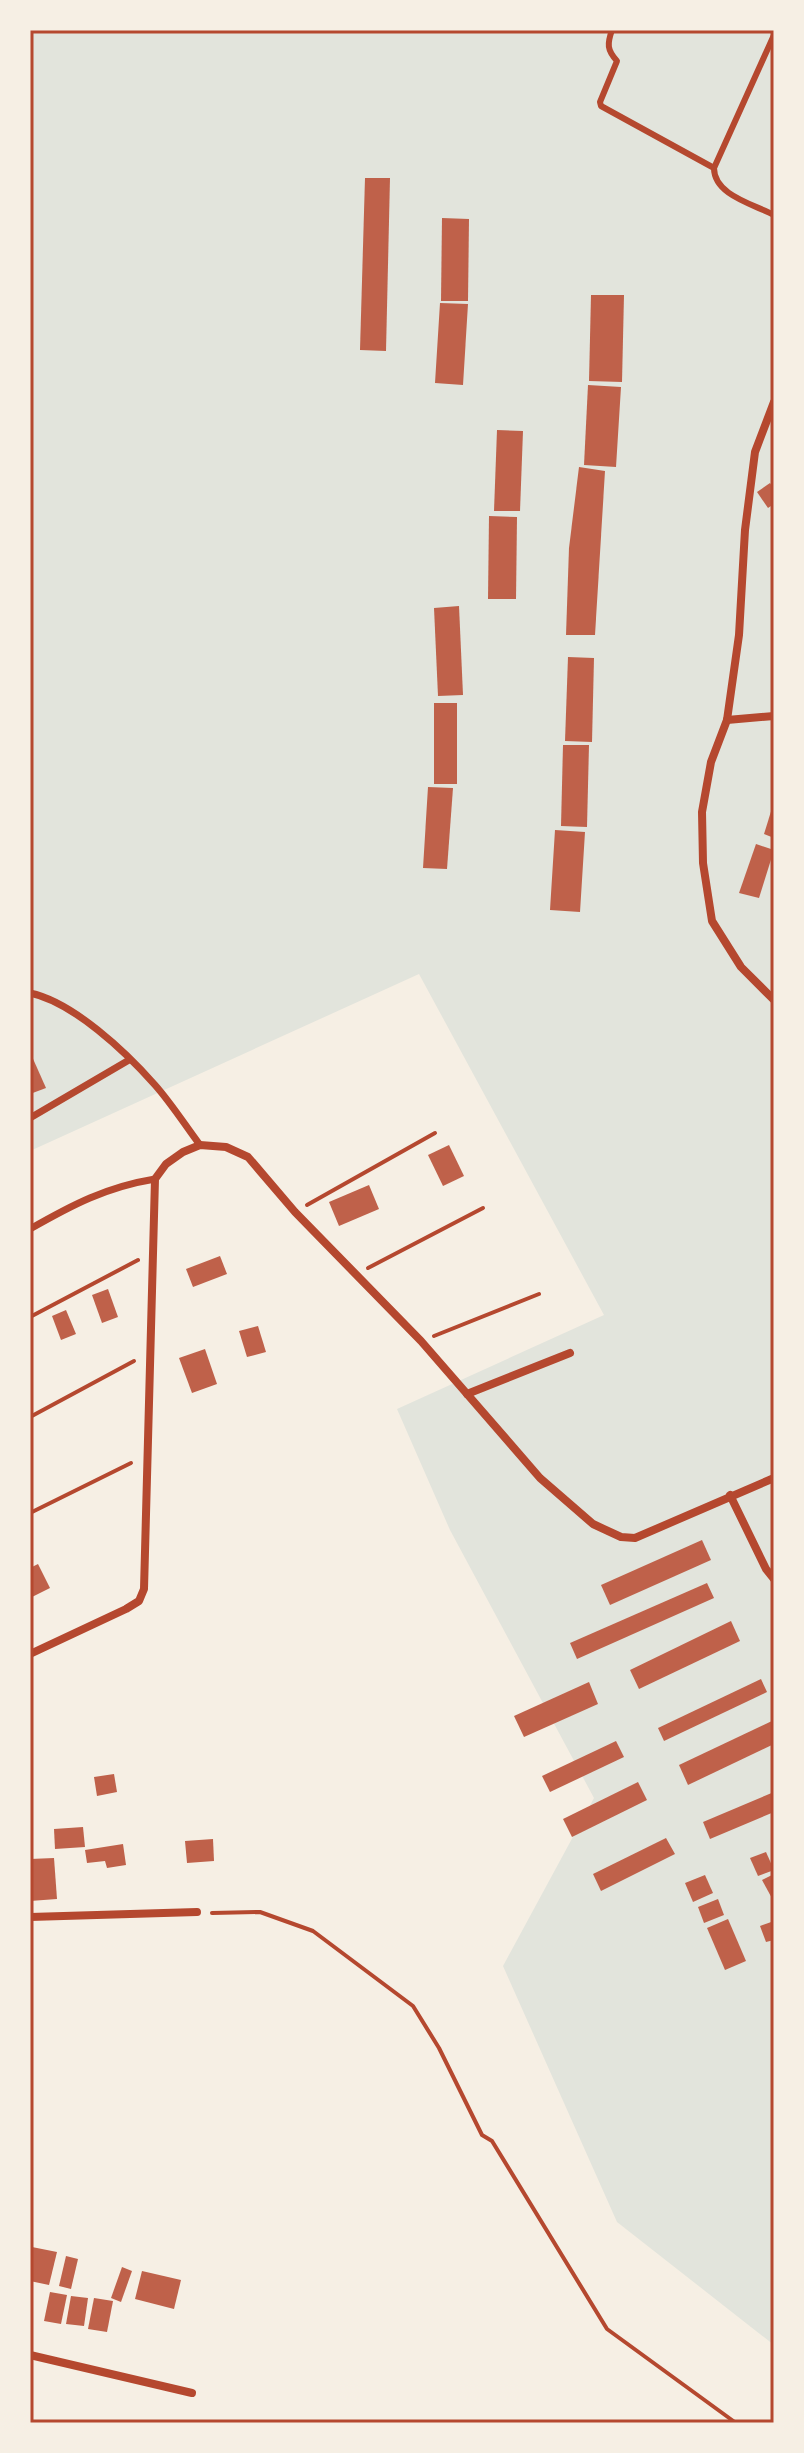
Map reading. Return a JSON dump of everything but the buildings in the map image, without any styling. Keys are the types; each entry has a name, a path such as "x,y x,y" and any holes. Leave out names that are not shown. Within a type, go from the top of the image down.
{"street":[{"path":"774,402 755,452 745,530 739,635 727,720 711,762 702,812 703,863 712,921 741,967 774,1000"},
{"path":"727,720 774,716"},
{"path":"30,993 50,999 98,1030 155,1085 200,1145"},
{"path":"30,1118 129,1060"},
{"path":"30,1654 139,1601 144,1589 155,1179 166,1164 200,1145 226,1147 248,1157 295,1212 421,1341 540,1478 593,1524 621,1537 635,1538 774,1478"},
{"path":"30,1229 84,1198 128,1183 155,1179"},
{"path":"467,1394 570,1353"},
{"path":"730,1495 766,1569 774,1579"},
{"path":"30,1917 197,1912"},
{"path":"30,2355 192,2393"}],"lane":[{"path":"612,30 609,52 617,61 601,106 714,168"},
{"path":"774,35 714,168 714,179 721,188 774,215"}],"path":[{"path":"295,1212 435,1133"},
{"path":"356,1275 483,1208"},
{"path":"30,1317 153,1252"},
{"path":"421,1341 539,1294"},
{"path":"30,1417 151,1352"},
{"path":"30,1513 148,1454"},
{"path":"197,1912 260,1912 313,1931 413,2006 439,2048 482,2135 492,2141 607,2329 736,2423"}],"shaded area":[{"path":"30,30 774,30 774,2345 617,2222 503,1966 594,1798 450,1530 397,1409 604,1315 419,974 30,1151"}]}
